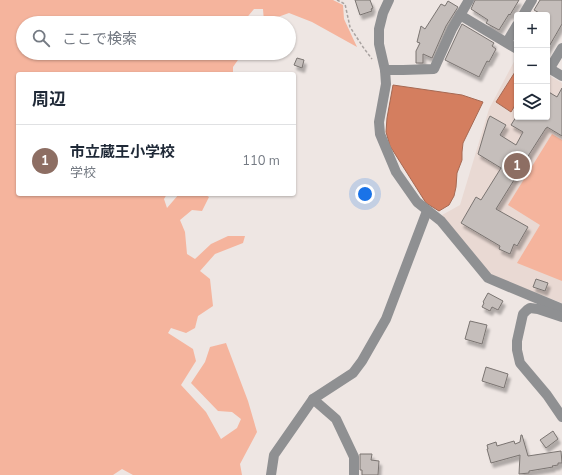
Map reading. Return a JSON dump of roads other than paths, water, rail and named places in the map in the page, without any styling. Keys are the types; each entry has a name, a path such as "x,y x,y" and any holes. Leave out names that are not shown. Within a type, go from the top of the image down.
{"street":[{"path":"389,0 383,13 379,29 379,44 385,70 386,84 379,122 380,134 396,172 417,202 441,221 488,278 562,309"},
{"path":"385,70 434,68 469,0"},
{"path":"525,12 532,0"},
{"path":"460,15 514,46"},
{"path":"507,42 514,31"},
{"path":"550,65 562,48"},
{"path":"550,69 562,76"},
{"path":"271,475 274,455 313,399 353,373 362,361 386,319 427,211"},
{"path":"562,317 538,309 530,308 526,310 523,314 517,341 517,350 520,363 547,395 562,417"},
{"path":"313,399 336,419 354,457 354,475"}],"place":[{"name":"市立蔵王小学校","path":"517,166"}]}
